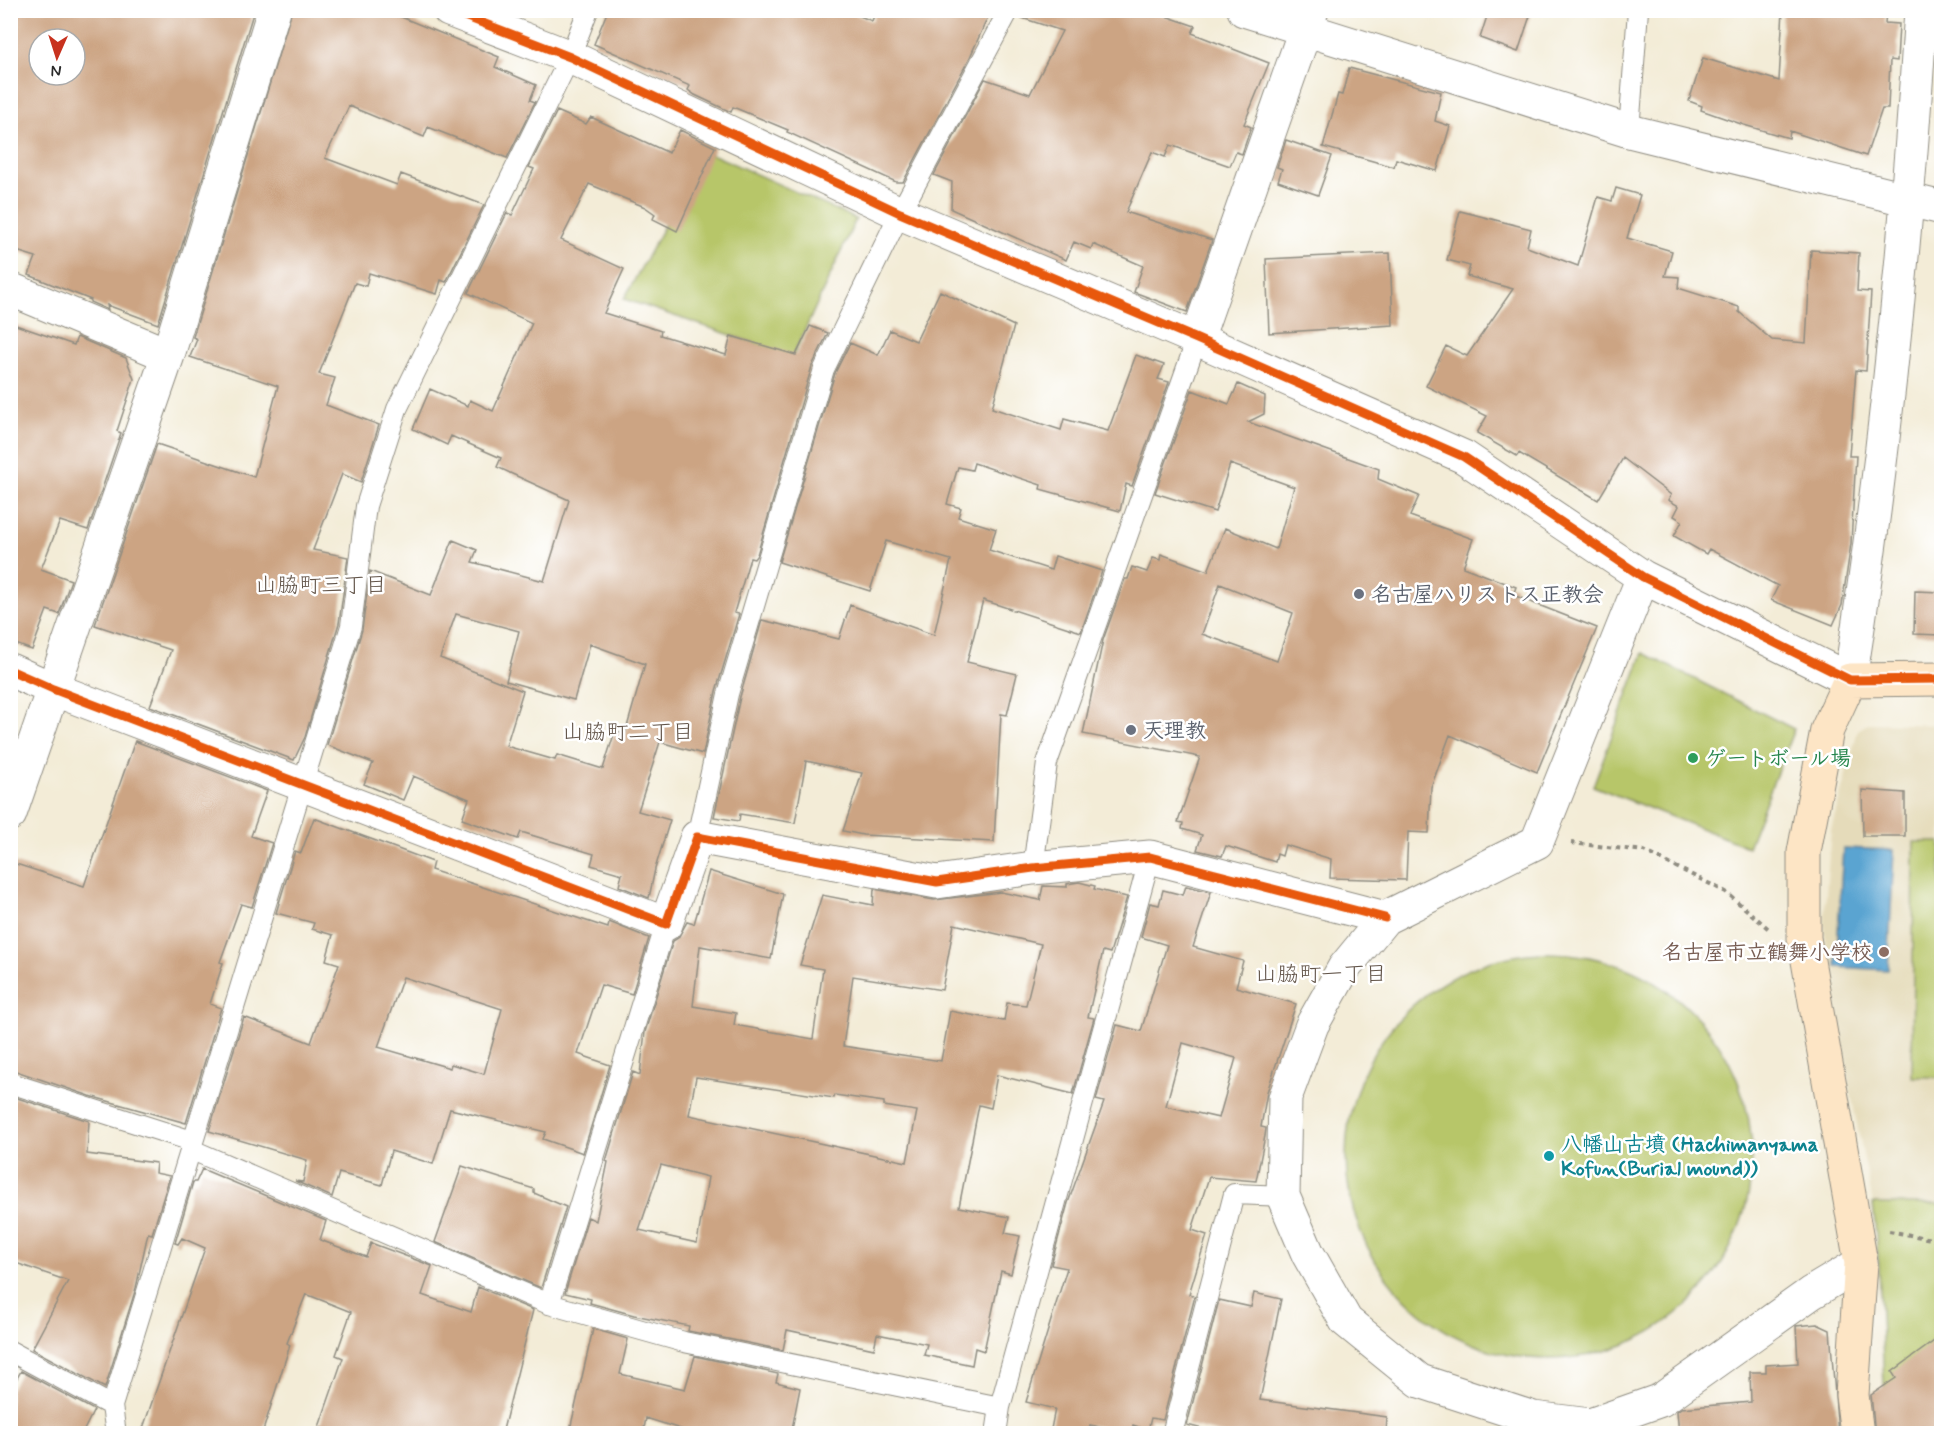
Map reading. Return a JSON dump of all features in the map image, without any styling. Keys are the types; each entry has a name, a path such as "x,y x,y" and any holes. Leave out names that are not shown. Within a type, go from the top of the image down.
{"street":[{"path":"10,814 168,355 274,10"},
{"path":"449,10 570,57 900,213 1197,339 1464,458 1643,578 1850,680 1941,679"},
{"path":"1244,10 1309,20 1629,131 1941,208"},
{"path":"1857,1434 1852,1395 1861,1263 1804,938 1804,852 1827,730 1850,680 1870,554 1909,201 1921,10"},
{"path":"1197,339 1309,20"},
{"path":"10,289 168,355"},
{"path":"1643,578 1537,842 1385,918 1344,968 1312,1025 1285,1098 1283,1196 1308,1254 1346,1321 1420,1381 1533,1418 1590,1425 1661,1400 1811,1293 1861,1263"},
{"path":"10,670 53,689 666,924 697,837 937,882 1033,868 1150,857 1385,918"}],"lane":[{"path":"116,1434 112,1406 351,626 366,506 397,409 570,57 588,10"},
{"path":"697,837 728,694 824,369 900,213 1009,10"},
{"path":"1629,131 1638,10"},
{"path":"1033,868 1047,763 1197,339"},
{"path":"996,1434 1000,1407 1150,857"},
{"path":"549,1304 666,924"},
{"path":"10,1083 191,1145 549,1304 684,1342 1000,1407"},
{"path":"1172,1434 1234,1194 1283,1196"},
{"path":"10,1351 112,1406"}],"path":[{"path":"1537,842 1597,844 1644,850 1726,892 1776,935"},
{"path":"1887,1230 1941,1241"}],"shaded area":[{"name":"名古屋市立鶴舞小学校","path":"1869,723 1941,725 1941,1204 1873,1204 1829,982 1824,922 1831,830 1858,730"}],"green space":[{"path":"705,151 856,219 793,356 624,299"},
{"name":"ゲートボール場","path":"1643,653 1794,729 1748,847 1593,786"},
{"path":"1914,842 1941,842 1941,1077 1912,1077"},
{"name":"八幡山古墳 (Hachimanyama Kofun(Burial mound))","path":"1549,953 1589,957 1627,968 1662,987 1693,1012 1718,1043 1737,1078 1748,1116 1752,1156 1748,1196 1737,1234 1718,1269 1693,1300 1662,1325 1627,1344 1589,1355 1549,1359 1509,1355 1471,1344 1436,1325 1405,1300 1380,1269 1361,1234 1350,1196 1346,1156 1350,1116 1361,1078 1380,1043 1405,1012 1436,987 1471,968 1509,957"},
{"path":"1873,1204 1941,1204 1941,1433 1886,1433 1879,1267"}],"water":[{"path":"1843,848 1894,850 1888,970 1836,967"}],"building":[{"path":"10,10 254,10 158,324 107,305 108,310 90,302 91,300 29,275 36,257 10,249"},
{"path":"292,10 384,10 499,57 495,67 536,85 530,100 535,102 507,158 428,127 424,137 349,106 325,158 397,185 401,174 484,205 446,282 441,280 437,294 369,273 366,286 355,283 319,374 335,378 326,405 379,425 361,482 342,474 313,550 348,557 339,623 305,737 294,760 150,706 171,650 95,625 157,444 254,477 278,386 190,357 197,339 193,337"},
{"path":"608,10 845,10 872,21 876,10 991,10 970,57 903,182 896,182 787,132 788,130 733,107 731,112 695,95 688,90 690,86 594,44"},
{"path":"1021,10 1148,10 1195,26 1192,33 1269,63 1244,124 1251,127 1242,154 1236,152 1230,166 1170,145 1165,157 1152,152 1126,212 1212,240 1187,312 1134,292 1143,266 1093,244 1091,249 1074,242 1066,260 951,209 952,182 934,175 985,79 1030,94 1062,31 1019,17"},
{"path":"1489,10 1532,10 1518,52 1480,38"},
{"path":"1783,10 1886,12 1885,23 1899,24 1897,61 1890,60 1888,109 1882,109 1866,156 1790,131 1789,138 1744,125 1701,110 1702,106 1689,101 1703,58 1779,81"},
{"path":"1349,68 1441,92 1435,121 1450,126 1437,171 1396,159 1394,167 1323,147 1338,94 1342,95"},
{"path":"557,111 586,124 591,117 669,153 680,130 715,147 677,231 653,219 655,214 645,207 589,184 561,240 624,269 604,313 661,331 660,335 726,355 731,336 796,355 810,326 828,333 812,366 757,555 754,559 750,558 734,613 739,614 716,691 703,754 660,742 638,811 670,820 649,898 619,886 622,874 591,865 594,854 521,832 518,839 462,819 469,799 413,776 403,800 364,784 373,763 327,745 362,630 370,571 431,595 453,540 477,550 472,562 544,581 569,500 497,467 501,458 451,436 447,445 413,429 430,389 468,406 470,400 493,411 532,323 468,293 507,213 512,215 534,169 529,167","holes":["456,614 519,631 506,681 574,700 590,644 645,664 625,734 615,731 603,769 557,755 555,760 506,746 523,691 440,658"]},
{"path":"1286,140 1332,156 1318,195 1278,181 1282,169 1277,167"},
{"path":"1616,188 1640,195 1627,238 1672,251 1665,276 1679,277 1678,288 1739,307 1739,312 1772,340 1806,343 1811,250 1859,253 1857,291 1871,292 1866,371 1856,370 1849,456 1856,456 1851,543 1842,605 1833,625 1771,600 1778,586 1709,549 1706,554 1674,536 1682,521 1674,516 1679,506 1668,500 1671,495 1623,458 1598,500 1519,453 1517,456 1477,433 1487,416 1426,386 1446,346 1467,356 1513,289 1467,276 1470,266 1447,260 1460,211 1531,229 1527,247 1578,266 1598,197 1612,201"},
{"path":"1390,253 1393,325 1269,333 1266,259"},
{"path":"940,291 1014,326 992,408 1061,430 1064,419 1108,431 1136,355 1164,365 1158,379 1169,382 1132,486 1126,484 1120,511 1040,489 1041,485 974,463 972,470 958,467 947,504 961,508 958,517 996,529 989,550 1051,570 1055,556 1102,571 1081,632 983,600 967,662 1017,674 1007,715 1001,714 994,842 863,835 843,831 862,773 806,761 795,823 740,814 739,821 714,817 740,697 762,620 839,639 850,605 934,635 951,560 886,541 870,591 779,562 835,373 850,343 878,355 890,330 916,341"},
{"path":"10,323 74,345 77,337 126,358 134,379 117,431 121,433 88,530 60,521 41,569 71,580 59,614 47,610 32,650 10,642"},
{"path":"1238,384 1265,396 1264,414 1248,422 1379,469 1378,479 1419,496 1410,516 1473,539 1463,567 1516,587 1513,595 1597,628 1537,772 1450,735 1431,787 1429,833 1408,832 1406,880 1330,878 1331,859 1285,845 1282,856 1277,854 1275,862 1226,846 1222,856 1197,850 1202,835 1182,829 1183,823 1178,822 1200,757 1083,734 1103,640 1125,579 1128,579 1132,567 1147,572 1153,558 1160,560 1161,554 1208,571 1225,528 1276,549 1294,487 1230,464 1215,512 1155,493 1192,390 1229,404","holes":["1220,584 1293,613 1277,661 1202,634"]},
{"path":"1915,591 1941,592 1941,635 1914,634"},
{"path":"135,741 267,791 251,836 272,843 252,907 241,904 220,962 223,963 210,1004 221,1008 186,1123 90,1096 10,1069 10,862 84,886"},
{"path":"1862,790 1905,793 1905,836 1863,836"},
{"path":"314,818 433,862 431,870 608,928 609,922 649,938 632,994 601,985 578,1054 610,1065 583,1153 543,1139 546,1132 450,1109 433,1164 391,1151 382,1185 339,1173 332,1197 295,1181 303,1182 307,1160 209,1131 244,1017 311,1043 339,964 326,960 333,935 312,929 314,923 276,913 295,851 301,853","holes":["403,977 502,1009 484,1074 451,1064 450,1068 378,1047"]},
{"path":"709,871 783,894 771,959 700,946 693,1006 736,1013 734,1025 813,1039 823,969 800,965 822,895 873,905 874,889 934,900 1001,892 1040,900 1043,886 1067,887 1067,884 1079,882 1095,886 1094,889 1127,897 1110,953 1103,951 1088,1017 1094,1018 1073,1094 997,1075 991,1108 979,1105 959,1207 1009,1217 1005,1233 1020,1236 1011,1274 1001,1271 984,1351 975,1348 972,1365 924,1355 927,1344 877,1334 874,1349 787,1330 783,1350 688,1331 689,1326 634,1315 590,1303 591,1299 565,1293 588,1217 596,1221 608,1162 606,1161 633,1072 640,1075 645,1032 673,941 678,938 687,922 694,924","holes":["954,924 1041,944 1026,1005 1007,1003 1004,1021 950,1011 941,1061 843,1046 853,976 942,990","696,1077 834,1098 835,1095 884,1102 884,1106 917,1111 907,1162 689,1115","661,1165 708,1177 697,1243 639,1230"]},
{"path":"1186,886 1211,892 1193,947 1243,961 1236,987 1296,1004 1267,1092 1261,1127 1266,1128 1256,1181 1209,1177 1192,1230 1207,1235 1189,1294 1195,1296 1163,1420 1151,1418 1148,1430 1133,1425 1131,1434 1090,1425 1088,1434 1050,1434 1055,1409 1026,1402 1067,1268 1051,1265 1068,1203 1104,1102 1096,1100 1117,1025 1141,1031 1167,945 1141,937 1150,903 1159,905 1163,890 1183,895","holes":["1183,1043 1236,1058 1219,1118 1166,1106"]},
{"path":"14,1097 89,1121 87,1154 156,1163 155,1173 170,1176 152,1234 148,1233 136,1288 105,1388 32,1349 68,1281 10,1261 10,1108"},
{"path":"462,1166 534,1189 534,1193 566,1207 541,1288 435,1242"},
{"path":"202,1169 326,1221 320,1240 366,1257 371,1243 432,1266 422,1295 471,1312 478,1287 533,1310 502,1434 338,1434 319,1427 343,1358 336,1355 351,1312 306,1294 287,1343 290,1345 262,1434 141,1434 205,1248 182,1238 178,1244 175,1243 193,1182 196,1182"},
{"path":"1254,1293 1281,1299 1260,1400 1387,1417 1386,1434 1222,1434 1187,1425 1219,1300 1251,1307"},
{"path":"1817,1324 1830,1330 1838,1434 1679,1434 1677,1411 1681,1408 1751,1402 1750,1372 1766,1372 1766,1365 1798,1363 1796,1326"},
{"path":"593,1329 628,1339 620,1374 685,1389 695,1356 778,1374 776,1382 800,1388 791,1434 696,1434 646,1418 643,1434 569,1434"},
{"path":"1941,1336 1941,1434 1875,1434 1871,1395 1896,1378 1892,1372"},
{"path":"21,1371 94,1410 82,1434 10,1434 10,1391"}],"cycle path":[{"path":"449,10 570,57 900,213 1197,339 1464,457 1643,577 1850,680 1942,679"},
{"path":"10,670 53,689 666,924 697,837 937,882 1033,868 1150,857 1385,918"}],"place":[{"name":"名古屋ハリストス正教会","path":"1359,594"},
{"name":"天理教","path":"1131,730"},
{"name":"ゲートボール場","path":"1693,758"},
{"name":"名古屋市立鶴舞小学校","path":"1884,952"},
{"name":"八幡山古墳 (Hachimanyama Kofun(Burial mound))","path":"1549,1156"}],"district":[{"name":"山脇町三丁目","path":"321,584"},
{"name":"山脇町二丁目","path":"628,731"},
{"name":"山脇町一丁目","path":"1321,973"}]}
